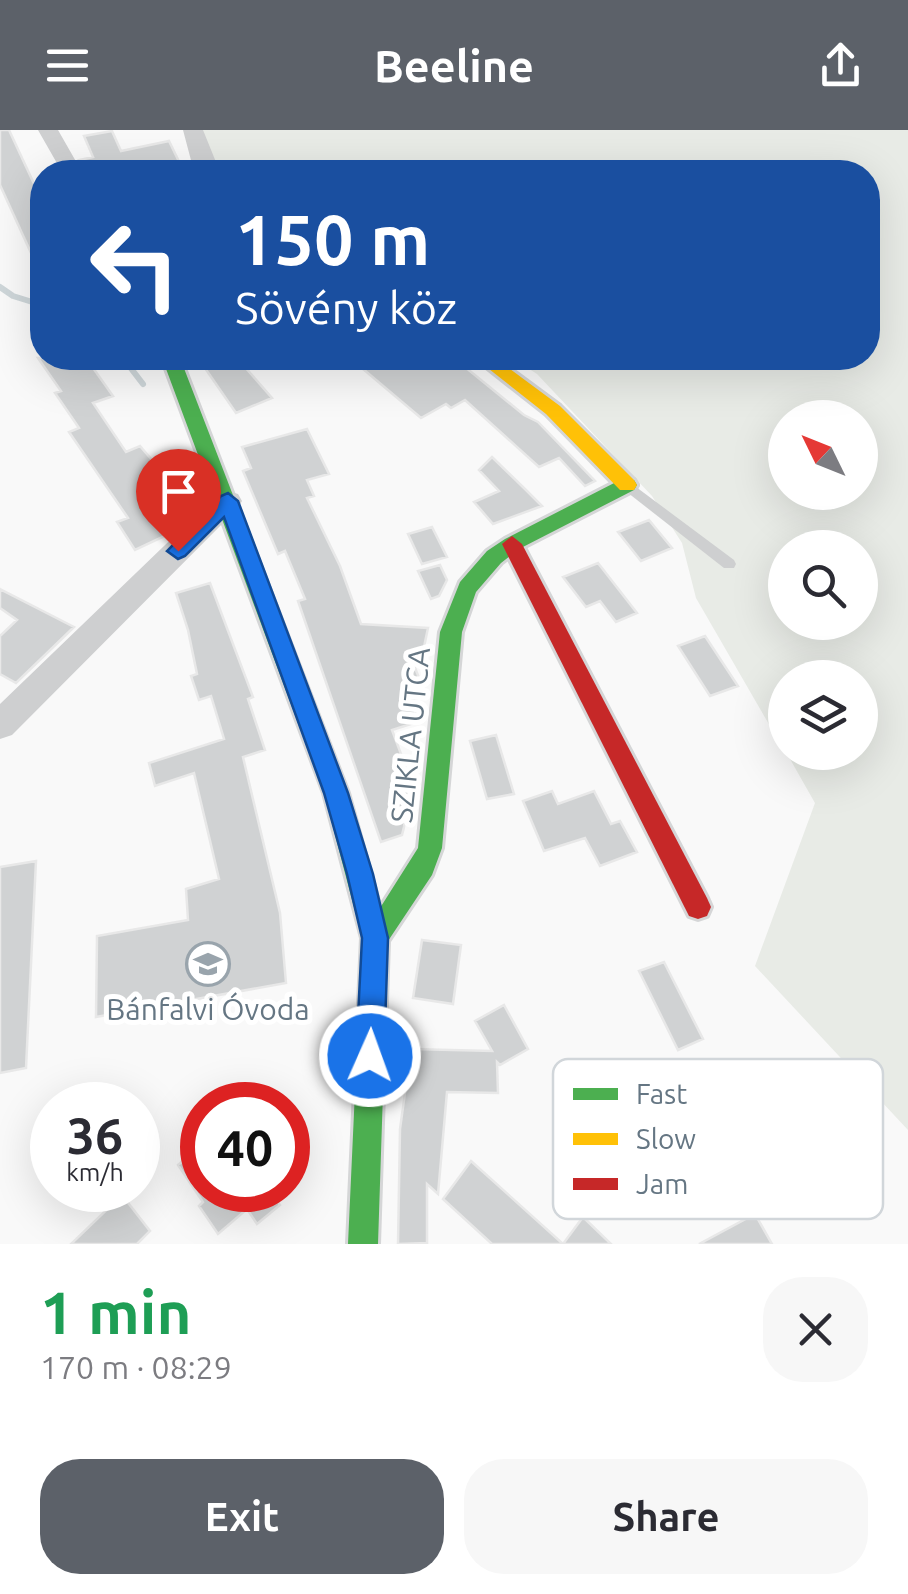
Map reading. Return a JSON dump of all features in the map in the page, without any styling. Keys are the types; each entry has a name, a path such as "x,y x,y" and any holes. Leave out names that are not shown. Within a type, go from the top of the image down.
{"street":[{"path":"48,130 65,160"},
{"path":"194,130 202,160"},
{"path":"176,370 336,793 375,938 363,1244"},
{"path":"500,370 553,410 628,486"},
{"name":"SZIKLA UTCA","path":"375,938 424,867 430,848 451,632 460,602 478,573 512,544 628,486"},
{"path":"0,725 228,501"},
{"path":"512,544 698,906"}],"lane":[{"path":"628,486 728,564"}],"shaded area":[{"path":"188,130 908,130 908,1130 883,1103 883,1059 842,1059 755,966 815,803 796,770 878,770 878,660 768,660 768,723 696,598 682,543 652,496 531,370 880,370 880,160 201,160"}],"building":[{"path":"0,130 9,130 30,175 30,251 0,185"},
{"path":"112,131 121,151 169,141 178,160 79,160 93,157 84,136"},
{"path":"46,370 95,370 113,396 93,403 126,452 140,446 176,488 148,501 171,533 135,550 117,522 128,518 69,432 79,428 55,393 61,391"},
{"path":"206,370 248,370 272,398 236,413"},
{"path":"364,370 469,370 538,422 595,481 585,486 559,458 539,467 465,400 451,408 446,404 421,418"},
{"path":"307,429 329,474 307,480 314,496 307,498 340,566 361,624 428,628 420,666 414,665 419,678 414,723 392,730 410,778 404,827 402,835 381,842 298,601 305,599 285,551 278,554 243,471 251,468 242,447"},
{"path":"492,457 542,506 493,524 474,502 499,491 479,470"},
{"path":"649,520 672,548 641,561 618,532"},
{"path":"432,527 447,557 422,564 408,534"},
{"path":"598,563 637,613 616,622 600,601 586,607 563,577"},
{"path":"440,565 447,580 439,596 431,599 418,571"},
{"path":"210,583 253,697 248,699 265,750 243,757 280,913 286,983 96,1017 97,936 188,920 186,889 219,879 194,773 155,786 149,763 224,739 211,696 199,700 191,676 197,674 176,593"},
{"path":"0,589 74,627 16,683 0,674 0,636 17,620 0,608"},
{"path":"705,636 738,686 710,696 678,646"},
{"path":"496,735 514,794 487,799 470,741"},
{"path":"552,791 558,804 594,791 611,824 620,821 637,852 600,866 585,838 544,851 523,801"},
{"path":"36,861 26,1068 0,1073 0,867"},
{"path":"422,940 461,945 453,1004 413,998"},
{"path":"664,962 703,1039 678,1050 639,971"},
{"path":"504,1005 528,1049 500,1065 497,1062 498,1093 447,1092 438,1194 427,1184 427,1243 398,1244 400,1129 411,1049 492,1051 475,1021"},
{"path":"471,1161 563,1244 492,1244 443,1199"},
{"path":"104,1212 135,1212 150,1231 137,1244 71,1244"},
{"path":"203,1212 244,1212 218,1234"},
{"path":"249,1212 272,1212 257,1224"},
{"path":"585,1219 611,1244 563,1244"},
{"path":"746,1219 758,1219 772,1244 699,1244"}],"waterway":[{"path":"0,287 30,301"},
{"path":"132,370 143,384"}],"traffic: fast":[{"path":"176,370 336,793 375,938 363,1244"},
{"path":"375,938 423,867 430,848 451,632 467,588 494,557 512,544 627,485"}],"traffic: slow":[{"path":"500,370 553,410 627,485"}],"traffic: jam":[{"path":"512,544 698,907"}],"place":[{"name":"Bánfalvi Óvoda","path":"208,964"}],"route":[{"path":"178,551 228,501 336,793 360,874 375,938 370,1056"}]}
